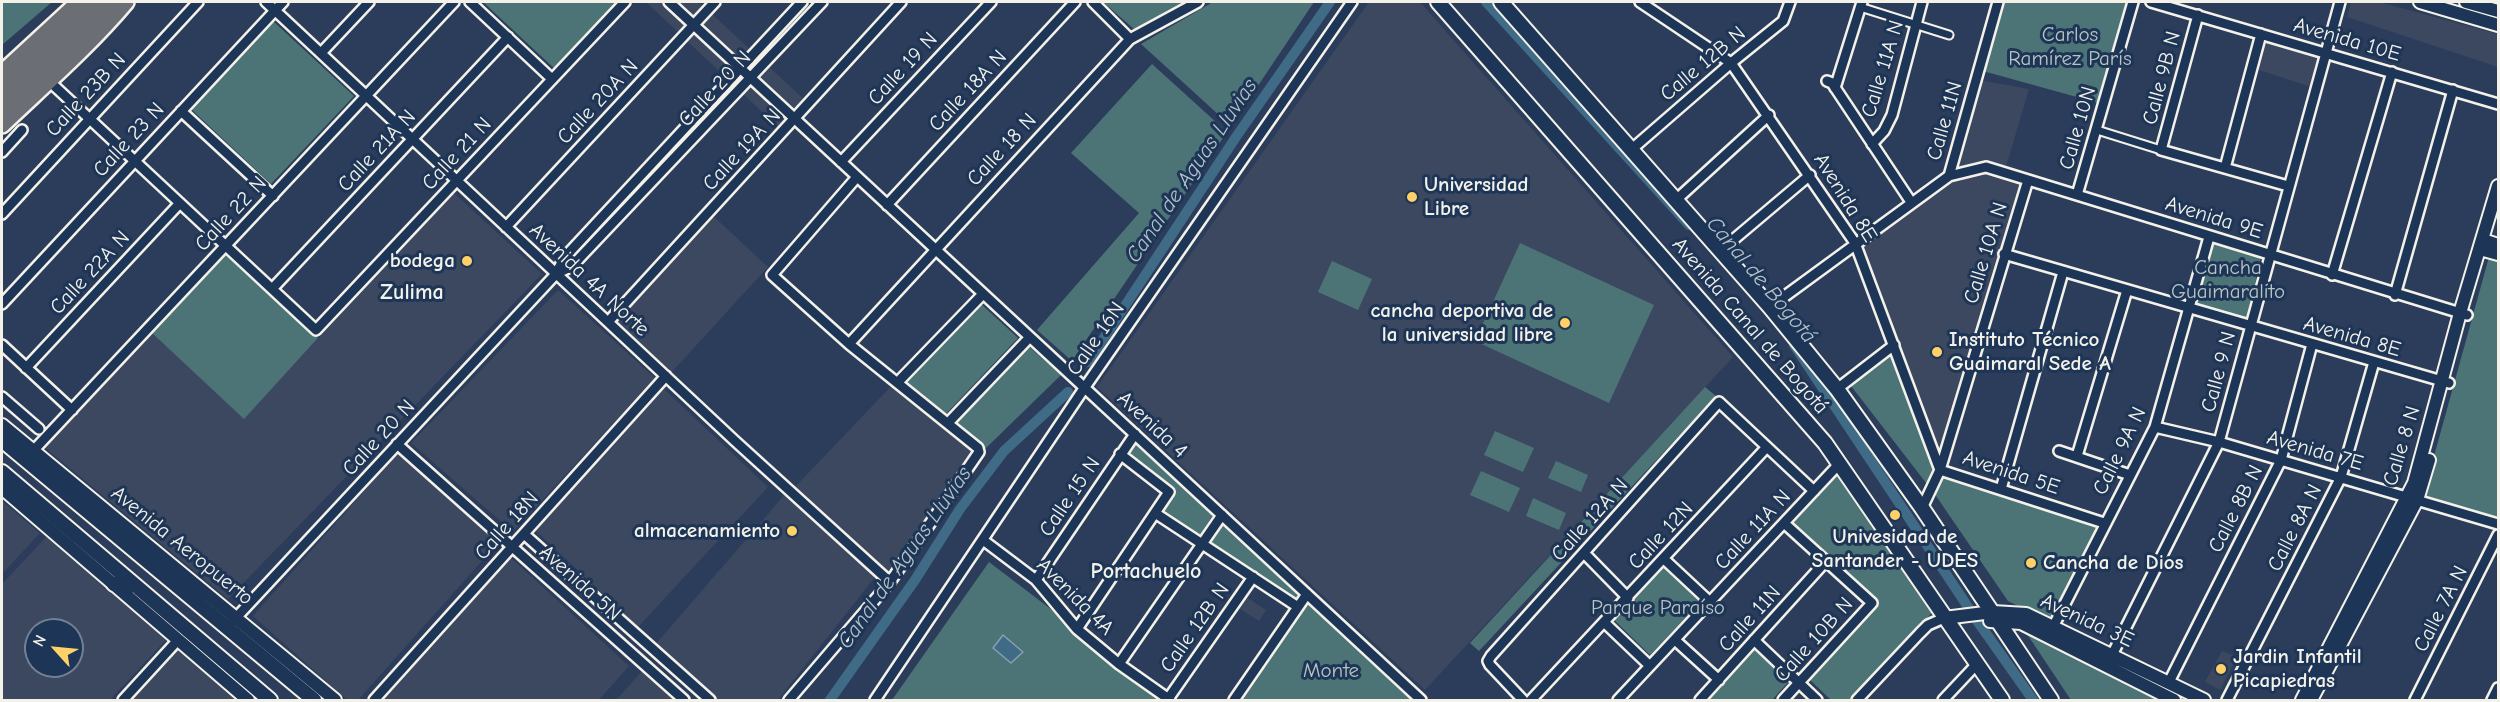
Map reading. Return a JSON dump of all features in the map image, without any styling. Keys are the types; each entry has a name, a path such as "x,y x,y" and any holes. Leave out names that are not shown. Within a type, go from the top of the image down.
{"main road":[{"path":"2,73 90,7 117,2"},
{"path":"2,125 112,19 126,2"},
{"name":"Avenida Canal de Bogotá","path":"1438,2 1826,443 1955,621 1976,665 2002,700"},
{"name":"Avenida Canal de Bogotá","path":"1501,2 1770,307 1837,389 1922,508 1989,617 2051,700"},
{"path":"2,91 90,7"},
{"path":"2,109 90,7"},
{"name":"Avenida Aeropuerto","path":"2,440 153,557 232,622 314,700"},
{"path":"2,472 270,700"},
{"path":"114,584 136,586"},
{"path":"211,669 220,658"}],"street":[{"name":"Calle 23B N","path":"2,214 198,2"},
{"name":"Avenida 4A Norte","path":"266,2 890,582"},
{"name":"Calle 23 N","path":"2,304 283,2"},
{"path":"321,53 369,2"},
{"name":"Calle 22 N","path":"33,451 454,2"},
{"path":"470,2 552,79"},
{"name":"Calle 21 N","path":"272,289 316,330 625,2"},
{"name":"Avenida 4","path":"669,2 1307,594 1415,699"},
{"name":"Calle 20A N","path":"506,227 715,2"},
{"name":"Calle 20 N","path":"232,622 556,274 564,258 802,2"},
{"name":"Calle 20 N","path":"556,274 572,266 822,2"},
{"name":"Calle 19A N","path":"608,322 901,2"},
{"name":"Calle 19 N","path":"841,162 991,2"},
{"name":"Calle 18A N","path":"887,205 1075,2"},
{"path":"1093,2 1130,39"},
{"name":"Calle 18 N","path":"849,344 934,249 1130,39 1198,2"},
{"name":"Calle 16N","path":"875,700 1085,387 1352,2"},
{"name":"Avenida 8E","path":"1640,2 1731,63 1855,243 1940,470"},
{"name":"Calle 12B N","path":"1632,149 1783,21 1790,2"},
{"name":"Calle 11A N","path":"1872,144 1884,130 1892,115 1922,2"},
{"name":"Calle 11N","path":"1770,307 1949,176 1998,2"},
{"name":"Calle 10N","path":"2077,195 2133,2"},
{"name":"Avenida 10E","path":"2151,2 2499,104"},
{"name":"Calle 9 N","path":"2106,666 2219,442 2268,255 2340,2"},
{"path":"2420,2 2499,25"},
{"path":"2466,2 2481,4 2499,11"},
{"path":"1835,88 1861,4 1949,35"},
{"name":"Calle 9B N","path":"2161,150 2198,15"},
{"path":"2225,168 2261,34"},
{"name":"Calle 21A N","path":"272,289 508,37"},
{"path":"2332,275 2392,72"},
{"path":"49,81 272,289"},
{"path":"1827,81 1835,88 1911,202"},
{"path":"2395,295 2453,90"},
{"path":"181,111 273,195"},
{"path":"1676,200 1769,115"},
{"path":"2,152 22,130"},
{"path":"2097,130 2288,186"},
{"name":"Avenida 9E","path":"1949,176 1986,167 2395,295 2463,314"},
{"path":"1720,251 1810,175"},
{"path":"789,700 890,582 977,457 978,448 849,344 772,275 857,177"},
{"name":"Calle 10A N","path":"1922,508 1940,470 2028,180"},
{"name":"Calle 8 N","path":"2311,700 2412,499 2463,314 2487,245 2499,186"},
{"name":"Calle 22A N","path":"26,368 180,203"},
{"name":"Calle 9A N","path":"2051,631 2104,522 2155,427 2209,237"},
{"path":"2487,245 2499,254"},
{"name":"Avenida 8E","path":"2004,254 2445,382"},
{"path":"2001,489 2064,272"},
{"path":"2077,456 2127,290"},
{"path":"898,382 983,294"},
{"path":"948,423 1030,337"},
{"name":"Calle 8B N","path":"2169,682 2282,460 2312,344"},
{"path":"2,345 72,410"},
{"path":"1837,389 1894,345"},
{"name":"Calle 8A N","path":"2227,700 2341,477 2374,362"},
{"name":"Calle 18N","path":"374,700 666,376"},
{"path":"2,397 39,429"},
{"name":"Calle 12A N","path":"1523,700 1488,661 1719,402 1766,447"},
{"name":"Avenida Aeropuerto","path":"2,425 153,557"},
{"name":"Avenida 7E","path":"2155,427 2219,442 2499,524"},
{"name":"Calle 15 N","path":"1036,580 1135,434"},
{"name":"Avenida 5N","path":"397,444 684,700"},
{"path":"1766,447 1814,491"},
{"name":"Calle 12N","path":"1531,700 1605,623 1766,447"},
{"path":"2059,451 2130,475"},
{"path":"1077,629 1169,492 1120,454"},
{"name":"Calle 11A N","path":"1618,700 1839,464"},
{"name":"Avenida 5E","path":"1940,470 2104,522"},
{"path":"2,488 248,700"},
{"name":"Calle 8 N","path":"2302,700 2412,499"},
{"path":"1155,513 1298,607"},
{"path":"1119,664 1222,515"},
{"path":"1784,523 1827,561"},
{"name":"Avenida 5N","path":"524,534 710,700"},
{"name":"Calle 7A N","path":"2415,700 2499,535"},
{"name":"Avenida 4A","path":"984,540 1036,580 1077,629 1119,664 1169,700"},
{"path":"1585,554 1628,598"},
{"path":"1664,558 1710,602"},
{"name":"Calle 11N","path":"1700,700 1827,561"},
{"name":"Calle 10B N","path":"1783,700 1872,603 1827,561"},
{"name":"Calle 12B N","path":"1169,700 1252,577"},
{"path":"1234,700 1307,594"},
{"name":"Avenida 3E","path":"1955,621 1989,617 2051,631 2112,654 2204,700"},
{"path":"1857,700 1928,625 1955,621"},
{"name":"Avenida Aeropuerto","path":"232,622 335,700"},
{"path":"1605,623 1650,666"},
{"name":"Avenida 3E","path":"2051,631 2106,666 2174,700"},
{"path":"123,700 178,640"},
{"path":"1675,640 1719,680"},
{"path":"1755,640 1817,700"},
{"path":"1943,700 1976,665"},
{"path":"2492,700 2499,688"}],"shaded area":[{"path":"646,2 699,2 807,102 781,130"},
{"name":"Universidad Libre","path":"1369,2 1420,2 1733,357 1425,690 1097,387"},
{"path":"2351,2 2379,2 2498,34 2498,67 2347,17"},
{"path":"2264,33 2324,53 2314,88 2253,68"},
{"path":"1979,80 2029,89 2006,167 1985,161 1954,170"},
{"name":"Instituto Técnico Guaimaral Sede A","path":"1984,173 2024,180 1940,461 1862,243 1952,180"},
{"path":"454,193 542,274 228,599 44,447 152,333 244,418"},
{"path":"709,212 768,267 671,373 612,319"},
{"path":"558,290 655,378 513,532 411,443"},
{"path":"895,382 950,432 977,452 887,576 794,488"},
{"path":"664,389 768,487 638,627 535,530"},
{"path":"398,453 498,543 358,700 347,700 253,616"},
{"path":"786,493 875,577 778,700 713,700 654,646"},
{"path":"2,501 40,533 2,574"},
{"path":"47,536 166,640 110,700 2,700 2,584"},
{"path":"509,556 629,666 599,700 382,700"},
{"path":"1245,596 1266,610 1259,621 1237,607"},
{"path":"1003,635 1023,652 1011,663 993,648"},
{"path":"174,642 242,700 120,700"},
{"name":"Jardin Infantil Picapiedras","path":"2222,651 2237,657 2220,690 2205,682"},
{"path":"642,671 673,700 616,700"}],"green space":[{"path":"2,2 52,2 2,45"},
{"path":"483,2 620,2 556,70"},
{"path":"1103,2 1191,2 1134,29"},
{"path":"1213,2 1314,2 1231,126 1141,44"},
{"name":"Carlos Ramírez París","path":"2002,2 2130,2 2102,104 1983,71"},
{"path":"273,21 354,96 271,184 191,109"},
{"path":"1152,64 1227,132 1072,361 1037,330 1139,213 1071,153"},
{"name":"Cancha Guaimaralito","path":"2211,242 2261,257 2247,320 2194,304"},
{"name":"cancha deportiva de la universidad libre","path":"1520,243 1654,305 1609,403 1475,341"},
{"path":"224,253 318,338 244,419 152,333"},
{"path":"2489,257 2498,260 2498,517 2423,496"},
{"path":"1332,261 1372,279 1358,310 1318,292"},
{"path":"980,303 1018,338 943,417 905,382"},
{"path":"1028,346 1061,375 985,449 953,424"},
{"path":"1891,351 1937,469 1930,488 1848,382"},
{"path":"1705,387 1716,396 1479,651 1470,643"},
{"path":"1495,431 1534,448 1523,472 1484,455"},
{"path":"1133,436 1214,513 1198,538 1156,509 1169,489 1122,452"},
{"path":"1556,461 1588,475 1581,492 1548,478"},
{"path":"1481,471 1520,488 1509,512 1470,495"},
{"path":"1839,472 1940,604 1852,700 1831,700 1810,680 1877,605 1791,523"},
{"name":"Cancha de Dios","path":"1942,474 2100,525 2050,622 2008,601 1934,493"},
{"path":"1533,498 1566,513 1559,530 1526,516"},
{"path":"1219,518 1302,594 1296,603 1204,541"},
{"path":"989,562 1170,700 892,700"},
{"name":"Parque Paraíso","path":"1666,562 1704,598 1650,655 1613,619"},
{"name":"Monte","path":"1307,594 1422,700 1234,700"},
{"path":"2027,634 2155,693 2168,700 2071,700"},
{"path":"1756,646 1792,678 1772,700 1706,700"}],"waterway":[{"name":"Canal de Aguas Lluvias","path":"1088,362 1236,137 1330,2"},
{"name":"Canal de Bogotá","path":"1486,2 1689,225"},
{"name":"Canal de Bogotá","path":"1794,345 1978,622 2033,700"},
{"name":"Canal de Aguas Lluvias","path":"830,700 915,580 960,509 1004,451 1068,392"}],"place":[{"name":"Universidad Libre","path":"1412,197"},
{"name":"bodega","path":"467,261"},
{"name":"cancha deportiva de la universidad libre","path":"1565,323"},
{"name":"Instituto Técnico Guaimaral Sede A","path":"1937,352"},
{"name":"Univesidad de Santander - UDES","path":"1895,515"},
{"name":"almacenamiento","path":"792,531"},
{"name":"Cancha de Dios","path":"2031,563"},
{"name":"Jardin Infantil Picapiedras","path":"2221,669"}],"district":[{"name":"Zulima","path":"412,293"},
{"name":"Portachuelo","path":"1146,572"}]}
